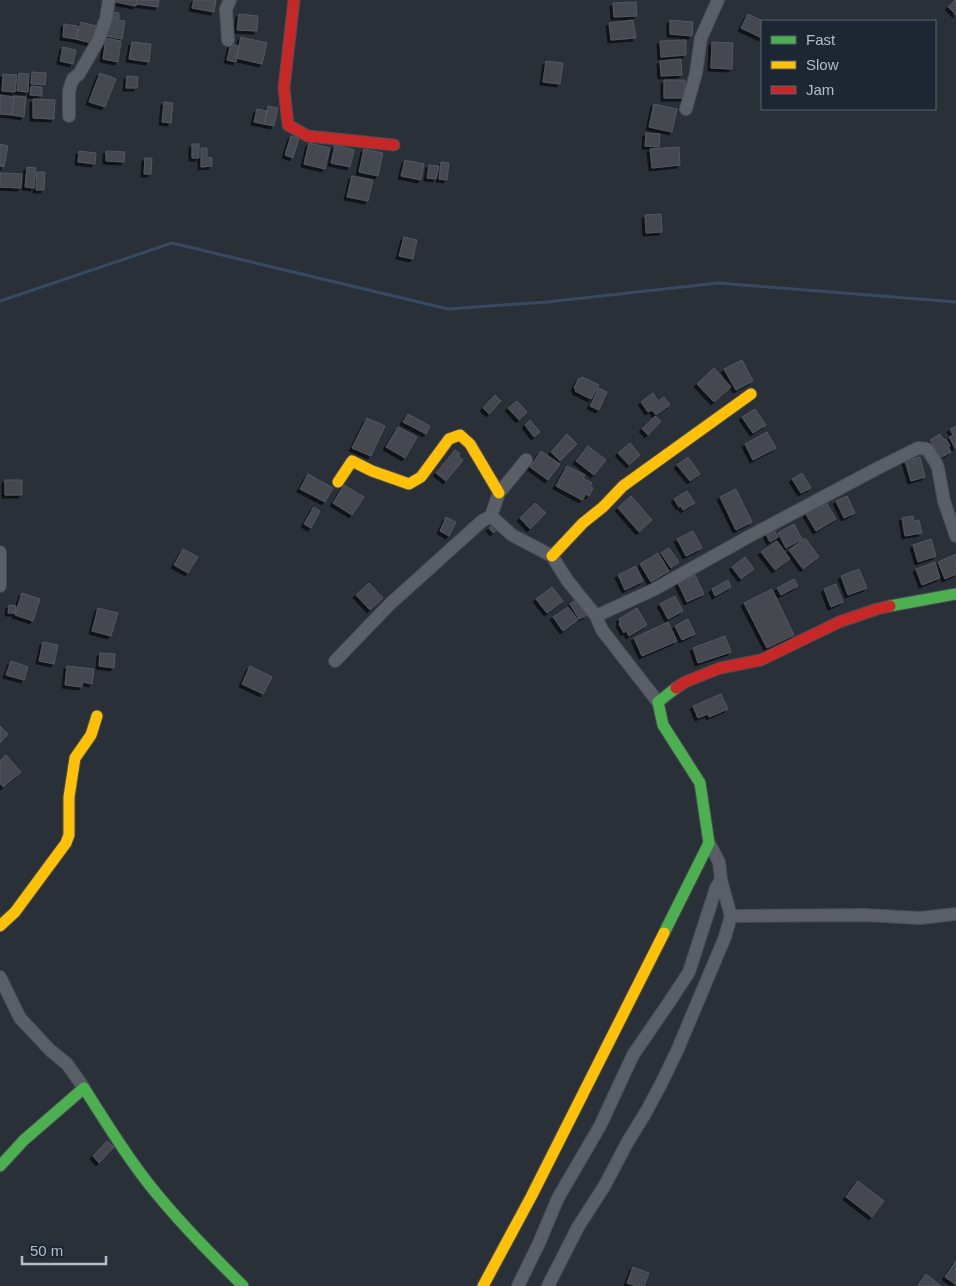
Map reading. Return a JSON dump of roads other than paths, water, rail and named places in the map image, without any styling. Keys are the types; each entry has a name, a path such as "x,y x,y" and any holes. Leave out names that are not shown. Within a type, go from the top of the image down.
{"street":[{"path":"69,116 69,91 71,84 98,41 110,0"},
{"path":"228,40 226,9 230,0"},
{"path":"294,0 284,88 288,125 308,136 394,145"},
{"path":"686,109 696,73 701,38 718,0"},
{"path":"552,556 583,523 603,507 623,486 750,394"},
{"path":"338,482 352,461 372,471 409,484 421,478 449,439 460,435 470,444 499,493"},
{"path":"596,616 653,590 748,537 918,448 927,449 936,463 944,501 956,536"},
{"path":"335,661 390,604 482,521 490,516 499,493 526,460"},
{"path":"490,516 512,535 552,556 567,580 596,616 602,630 658,702 663,725 700,784 709,843 719,862 721,880 731,916 725,937 678,1051 605,1185 578,1226 548,1286"},
{"path":"0,552 0,586"},
{"path":"658,702 685,682 720,668 761,660 839,622 877,609 956,594"},
{"path":"0,926 14,912 66,843 69,835 69,797 75,758 91,735 97,716"},
{"path":"483,1286 531,1197 709,843"},
{"path":"518,1286 558,1198 600,1126 633,1055 688,972 716,888 721,880"},
{"path":"731,916 865,915 920,918 956,914"},
{"path":"0,977 20,1018 50,1050 67,1064 144,1178 173,1213 243,1286"},
{"path":"0,1166 24,1140 84,1088"}],"waterway":[{"path":"0,301 172,243 448,309 547,302 718,283 956,302"}]}
